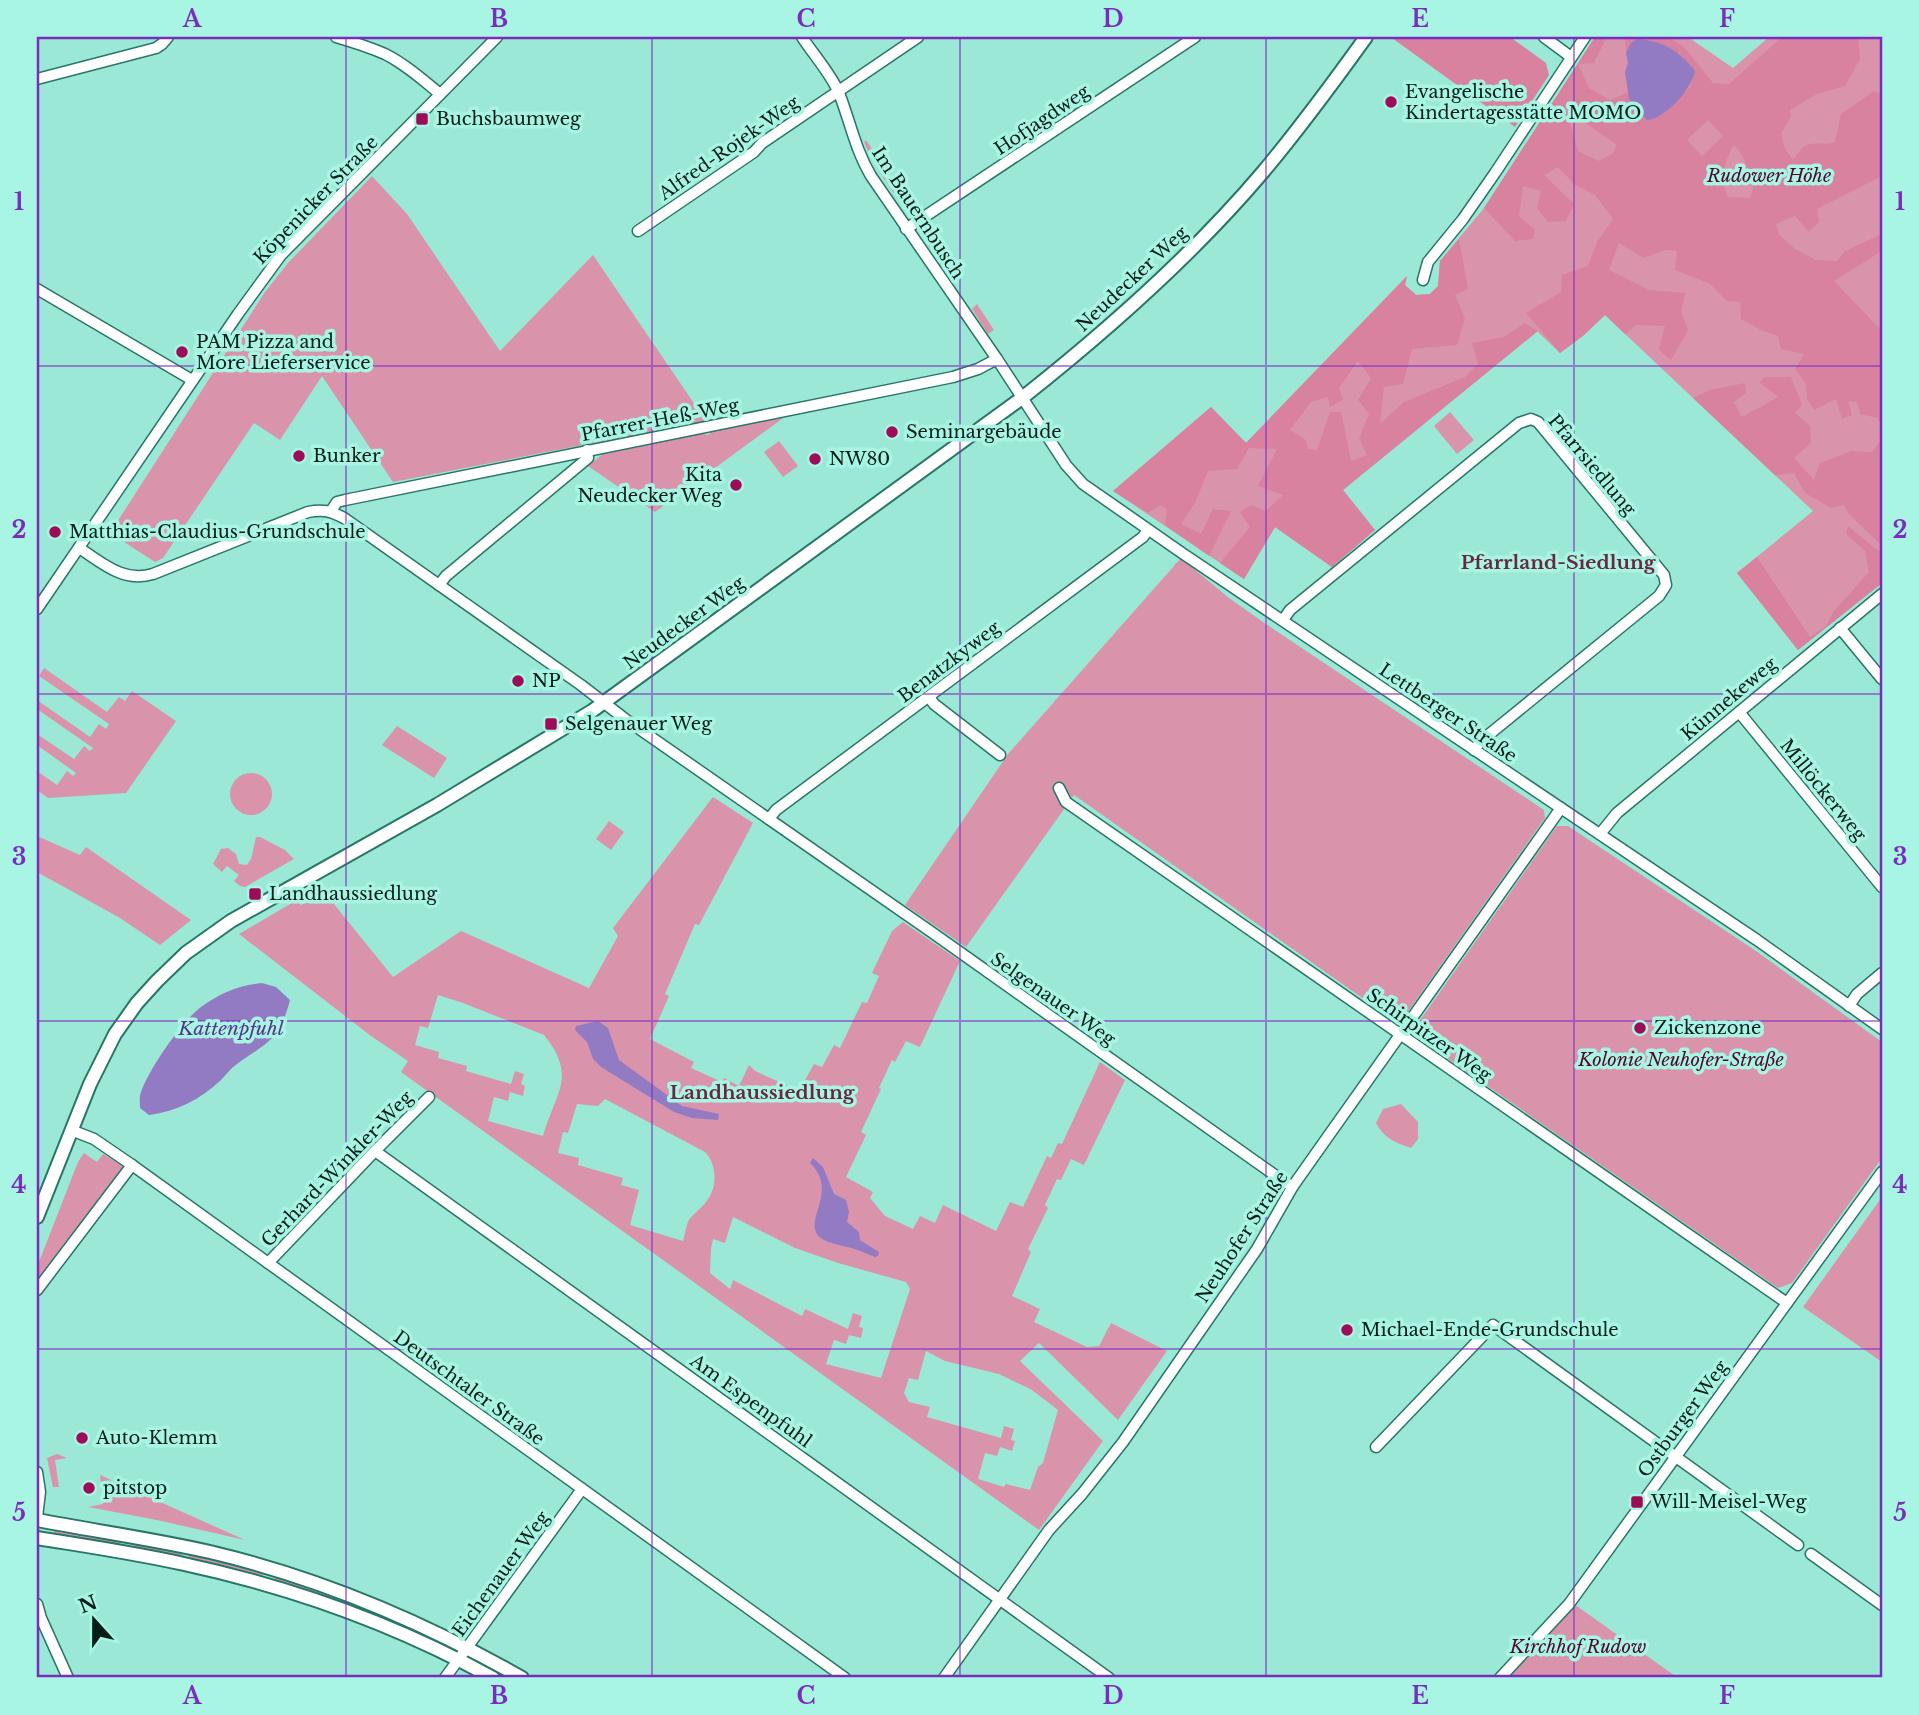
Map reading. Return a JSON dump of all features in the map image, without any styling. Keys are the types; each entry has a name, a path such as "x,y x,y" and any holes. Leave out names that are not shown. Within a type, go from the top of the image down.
{"street":[{"path":"37,79 156,48 168,37"},
{"path":"336,37 387,55 440,94"},
{"name":"Köpenicker Straße","path":"37,609 192,380 281,255 497,37"},
{"name":"Im Bauernbusch","path":"802,37 838,90 862,160 906,229 1023,398"},
{"name":"Alfred-Rojek-Weg","path":"638,231 754,152 758,145 918,37"},
{"name":"Hofjagdweg","path":"906,229 1195,37"},
{"name":"Neudecker Weg","path":"37,1217 96,1071 115,1034 137,1003 186,953 231,922 437,805 604,704 1023,398 1070,361 1203,237 1310,114 1366,37"},
{"path":"1544,37 1571,57"},
{"path":"1423,280 1428,262 1495,173 1585,37"},
{"path":"37,289 192,380"},
{"name":"Pfarrer-Heß-Weg","path":"331,511 337,502 345,500 953,377 978,369 996,359"},
{"name":"Lettberger Straße","path":"1023,398 1066,465 1092,491 1757,940 1882,1029"},
{"name":"Pfarrsiedlung","path":"1283,620 1290,610 1519,423 1527,419 1538,422 1664,575 1666,585 1660,596 1498,726 1474,750"},
{"path":"439,584 588,458 587,450"},
{"path":"79,548 118,572 135,578 308,512 331,511"},
{"name":"Selgenauer Weg","path":"331,511 439,584 604,704 1293,1186"},
{"name":"Benatzkyweg","path":"769,819 776,810 1143,537 1148,530"},
{"name":"Künnekeweg","path":"1600,834 1617,813 1882,594"},
{"path":"1840,628 1882,679"},
{"path":"929,697 934,704 1000,755"},
{"name":"Millöckerweg","path":"1739,712 1882,887"},
{"name":"Schirpitzer Weg","path":"1059,788 1066,802 1787,1303"},
{"name":"Neuhofer Straße","path":"944,1678 1049,1530 1123,1442 1257,1249 1293,1186 1561,808"},
{"path":"1849,1006 1857,994 1882,973"},
{"name":"Gerhard-Winkler-Weg","path":"268,1264 429,1097"},
{"name":"Deutschtaler Straße","path":"71,1130 94,1139 132,1165 845,1678"},
{"name":"Am Espenpfuhl","path":"375,1151 1109,1678"},
{"path":"37,1290 132,1165"},
{"name":"Ostburger Weg","path":"1500,1678 1569,1604 1882,1172"},
{"path":"1376,1447 1493,1325 1798,1545"},
{"path":"37,1472 40,1492 37,1518 210,1552 272,1569 369,1603 411,1621 522,1678"},
{"name":"Eichenauer Weg","path":"445,1678 582,1489"},
{"path":"124,1553 127,1535"},
{"path":"37,1538 184,1564 267,1586 395,1630 494,1678"},
{"path":"1811,1555 1882,1605"},
{"path":"267,1586 272,1569"},
{"path":"37,1604 68,1678"}],"green space":[{"path":"1393,37 1510,37 1546,63 1549,75 1515,127"},
{"path":"1595,37 1688,37 1733,68 1769,37 1882,37 1882,583 1798,650 1737,573 1813,511 1605,315 1560,353 1537,331 1343,490 1375,530 1332,567 1275,527 1244,579 1113,491 1211,407 1246,443 1407,276 1405,285 1416,295 1430,294 1438,286 1440,261 1484,208"},
{"name":"Rudower Höhe","path":"1595,37 1607,37 1594,63 1578,64 1589,88 1610,100 1629,92 1629,99 1663,114 1690,87 1695,71 1679,53 1631,43 1626,53 1625,37 1668,37 1684,47 1713,83 1729,84 1782,37 1858,37 1860,59 1845,86 1817,94 1790,110 1791,116 1781,134 1785,149 1793,160 1805,146 1835,142 1841,114 1874,91 1882,95 1882,176 1817,209 1819,222 1809,232 1795,216 1776,224 1779,235 1795,249 1816,260 1837,261 1845,251 1882,234 1882,251 1834,281 1882,331 1882,428 1878,418 1860,414 1857,402 1848,401 1852,415 1842,419 1836,399 1814,410 1807,399 1806,384 1795,369 1804,354 1781,349 1778,336 1741,319 1740,302 1727,301 1710,284 1675,270 1677,251 1666,250 1643,258 1619,243 1609,270 1649,290 1685,293 1681,312 1688,330 1671,360 1659,350 1665,326 1636,325 1625,334 1605,315 1560,353 1526,313 1561,292 1562,275 1588,266 1597,242 1613,219 1595,195 1575,185 1558,167 1544,175 1574,204 1566,221 1548,222 1537,208 1541,191 1523,186 1519,216 1535,230 1533,239 1515,241 1484,208","holes":["1566,109 1617,145 1612,154 1599,161 1578,151","1708,120 1723,136 1702,156 1687,140","1734,145 1744,159 1754,184 1750,198 1728,197 1725,190 1723,177"]},
{"path":"866,140 900,192 895,195 871,156 864,142"},
{"path":"372,176 407,214 500,351 593,255 706,421 393,482 322,376 280,440 254,423 163,558 155,562 110,533 265,292 288,263"},
{"path":"928,231 948,262 942,266 922,235"},
{"path":"1459,239 1468,289 1455,295 1465,318 1457,345 1412,349 1403,384 1384,387 1380,424 1404,402 1465,377 1478,364 1472,343 1504,337 1525,323 1538,331 1343,490 1375,530 1332,567 1275,527 1244,579 1220,563 1250,527 1240,512 1251,505 1266,511 1283,495 1258,486 1277,449 1249,448 1237,469 1208,471 1196,501 1181,524 1201,534 1213,509 1231,511 1209,556 1165,525 1167,509 1160,505 1148,513 1113,491 1211,407 1246,443 1407,276 1405,285 1416,295 1430,294 1438,286 1440,261","holes":["1358,361 1371,378 1358,400 1369,414 1359,438 1367,455 1351,461 1341,412 1330,412 1317,450 1308,449 1306,440 1290,430 1311,402 1328,397 1330,407 1343,400 1339,388"]},
{"path":"977,304 994,330 988,334 972,309"},
{"path":"1765,377 1791,377 1802,405 1795,413 1810,426 1811,443 1794,458 1814,480 1820,463 1851,451 1872,452 1882,439 1882,546 1849,514 1844,505 1831,508 1805,493 1794,473 1775,475 1693,398 1710,390 1745,383 1746,393 1734,402 1742,417 1778,397 1759,382"},
{"path":"1450,412 1474,440 1457,454 1434,426"},
{"path":"786,416 655,512 588,466 604,453 704,433 706,435"},
{"path":"779,441 798,466 783,477 764,452"},
{"path":"1848,526 1882,552 1882,583 1798,650 1737,573 1757,557 1810,637 1826,626 1833,612 1869,572 1865,551 1846,534"},
{"path":"1181,558 1263,622 1544,810 1545,818 1402,1020 1395,1021 1074,795 966,947 905,905 1008,754"},
{"path":"44,668 107,712 119,697 125,701 132,691 176,721 126,793 48,798 37,790 37,771 57,785 67,771 73,776 76,773 37,745 37,734 74,759 84,746 90,751 93,748 37,709 37,700 90,737 99,724 106,729 109,724 39,676"},
{"path":"397,726 447,758 434,778 382,745"},
{"path":"251,773 266,779 272,794 266,809 251,815 236,809 230,794 236,779"},
{"path":"713,797 753,823 699,925 695,924 665,994 669,996 650,1039 694,1062 691,1068 722,1082 724,1078 739,1086 749,1065 755,1071 799,1091 814,1064 822,1067 834,1045 840,1048 862,1002 867,1003 879,976 872,973 892,931 903,922 960,961 920,1047 906,1041 895,1062 892,1060 861,1132 866,1135 846,1177 873,1192 870,1198 885,1216 913,1229 920,1216 935,1223 943,1205 996,1231 1010,1202 1023,1207 1047,1156 1051,1158 1058,1143 1062,1144 1100,1062 1125,1080 1084,1165 1071,1159 1061,1180 1057,1179 1012,1296 1040,1309 1034,1322 1087,1347 1099,1346 1111,1323 1167,1351 1118,1420 1039,1343 1020,1361 1103,1441 1039,1530 401,1072 408,1061 371,1036 239,934 297,900 301,905 325,893 393,977 461,931 589,988 618,936 613,928","holes":["438,995 544,1035 560,1062 562,1074 558,1096 543,1136 488,1121 494,1097 508,1101 510,1092 523,1096 525,1086 521,1084 524,1074 515,1071 511,1084 466,1071 467,1066 438,1058 439,1052 415,1045 420,1026 428,1028","605,1099 705,1152 709,1157 714,1174 713,1187 706,1202 689,1220 683,1241 630,1225 639,1190 621,1185 623,1178 578,1165 579,1158 558,1153 563,1132 568,1133 577,1104 598,1106","733,1217 795,1248 906,1282 910,1289 881,1378 826,1364 834,1340 846,1344 849,1335 861,1338 863,1328 859,1327 862,1316 853,1313 848,1329 805,1309 802,1316 733,1280 730,1289 710,1273 713,1239 725,1243","926,1351 945,1361 999,1374 1032,1390 1058,1410 1043,1463 1038,1467 1030,1490 1006,1484 1004,1487 978,1479 985,1453 997,1456 1000,1447 1012,1451 1014,1429 1004,1426 1001,1438 927,1417 930,1407 909,1402 904,1393 909,1378 918,1380"]},
{"path":"609,821 624,832 611,850 596,839"},
{"name":"Kolonie Neuhofer-Straße","path":"1557,826 1568,826 1756,951 1882,1042 1882,1158 1792,1283 1778,1288 1417,1037 1416,1026"},
{"path":"37,836 80,855 86,847 191,920 160,945 120,918 37,872"},
{"path":"256,837 285,850 294,859 245,887 240,886 234,881 239,875 227,866 222,872 213,864 221,849 228,848 236,854 239,864 247,865"},
{"path":"1401,1104 1418,1122 1418,1139 1411,1148 1390,1139 1376,1123 1383,1109"},
{"path":"84,1153 97,1162 103,1154 123,1166 123,1171 37,1284 37,1267 78,1162"},
{"path":"1882,1197 1882,1362 1803,1307"},
{"path":"57,1454 67,1458 55,1460 59,1487 53,1487 47,1458"},
{"path":"100,1475 245,1540 88,1507 103,1504"},
{"path":"55,1528 120,1539 119,1546 54,1534"},
{"path":"135,1542 183,1552 181,1558 133,1548"},
{"path":"190,1552 263,1572 262,1579 188,1560"},
{"path":"276,1576 366,1607 448,1644 446,1647 274,1581"},
{"name":"Kirchhof Rudow","path":"1574,1604 1678,1678 1506,1678"}],"water":[{"path":"1637,39 1670,48 1683,57 1695,71 1689,86 1677,102 1662,114 1647,120 1629,99 1625,72 1628,63 1626,53 1631,43"},
{"name":"Kattenpfuhl","path":"262,983 276,987 290,1000 275,1035 232,1068 213,1087 188,1104 149,1115 140,1108 140,1094 151,1071 193,1014 223,994"},
{"path":"598,1021 608,1028 619,1060 682,1106 719,1114 718,1120 692,1118 674,1112 601,1067 593,1059 587,1042 575,1030 576,1026"},
{"path":"813,1158 823,1167 834,1194 846,1200 849,1212 847,1222 859,1232 860,1240 879,1252 878,1256 827,1242 816,1232 816,1215 822,1185 810,1163"}],"place":[{"name":"Evangelische Kindertagesstätte MOMO","path":"1391,102"},
{"name":"Buchsbaumweg","path":"422,119"},
{"name":"PAM Pizza and More Lieferservice","path":"182,352"},
{"name":"Seminargebäude","path":"892,432"},
{"name":"Bunker","path":"299,456"},
{"name":"NW80","path":"815,459"},
{"name":"Kita Neudecker Weg","path":"736,485"},
{"name":"Matthias-Claudius-Grundschule","path":"55,532"},
{"name":"NP","path":"518,681"},
{"name":"Selgenauer Weg","path":"551,724"},
{"name":"Landhaussiedlung","path":"255,894"},
{"name":"Zickenzone","path":"1640,1028"},
{"name":"Michael-Ende-Grundschule","path":"1347,1330"},
{"name":"Auto-Klemm","path":"82,1438"},
{"name":"pitstop","path":"89,1488"},
{"name":"Will-Meisel-Weg","path":"1637,1502"}],"district":[{"name":"Pfarrland-Siedlung","path":"1558,562"},
{"name":"Landhaussiedlung","path":"762,1092"}]}
